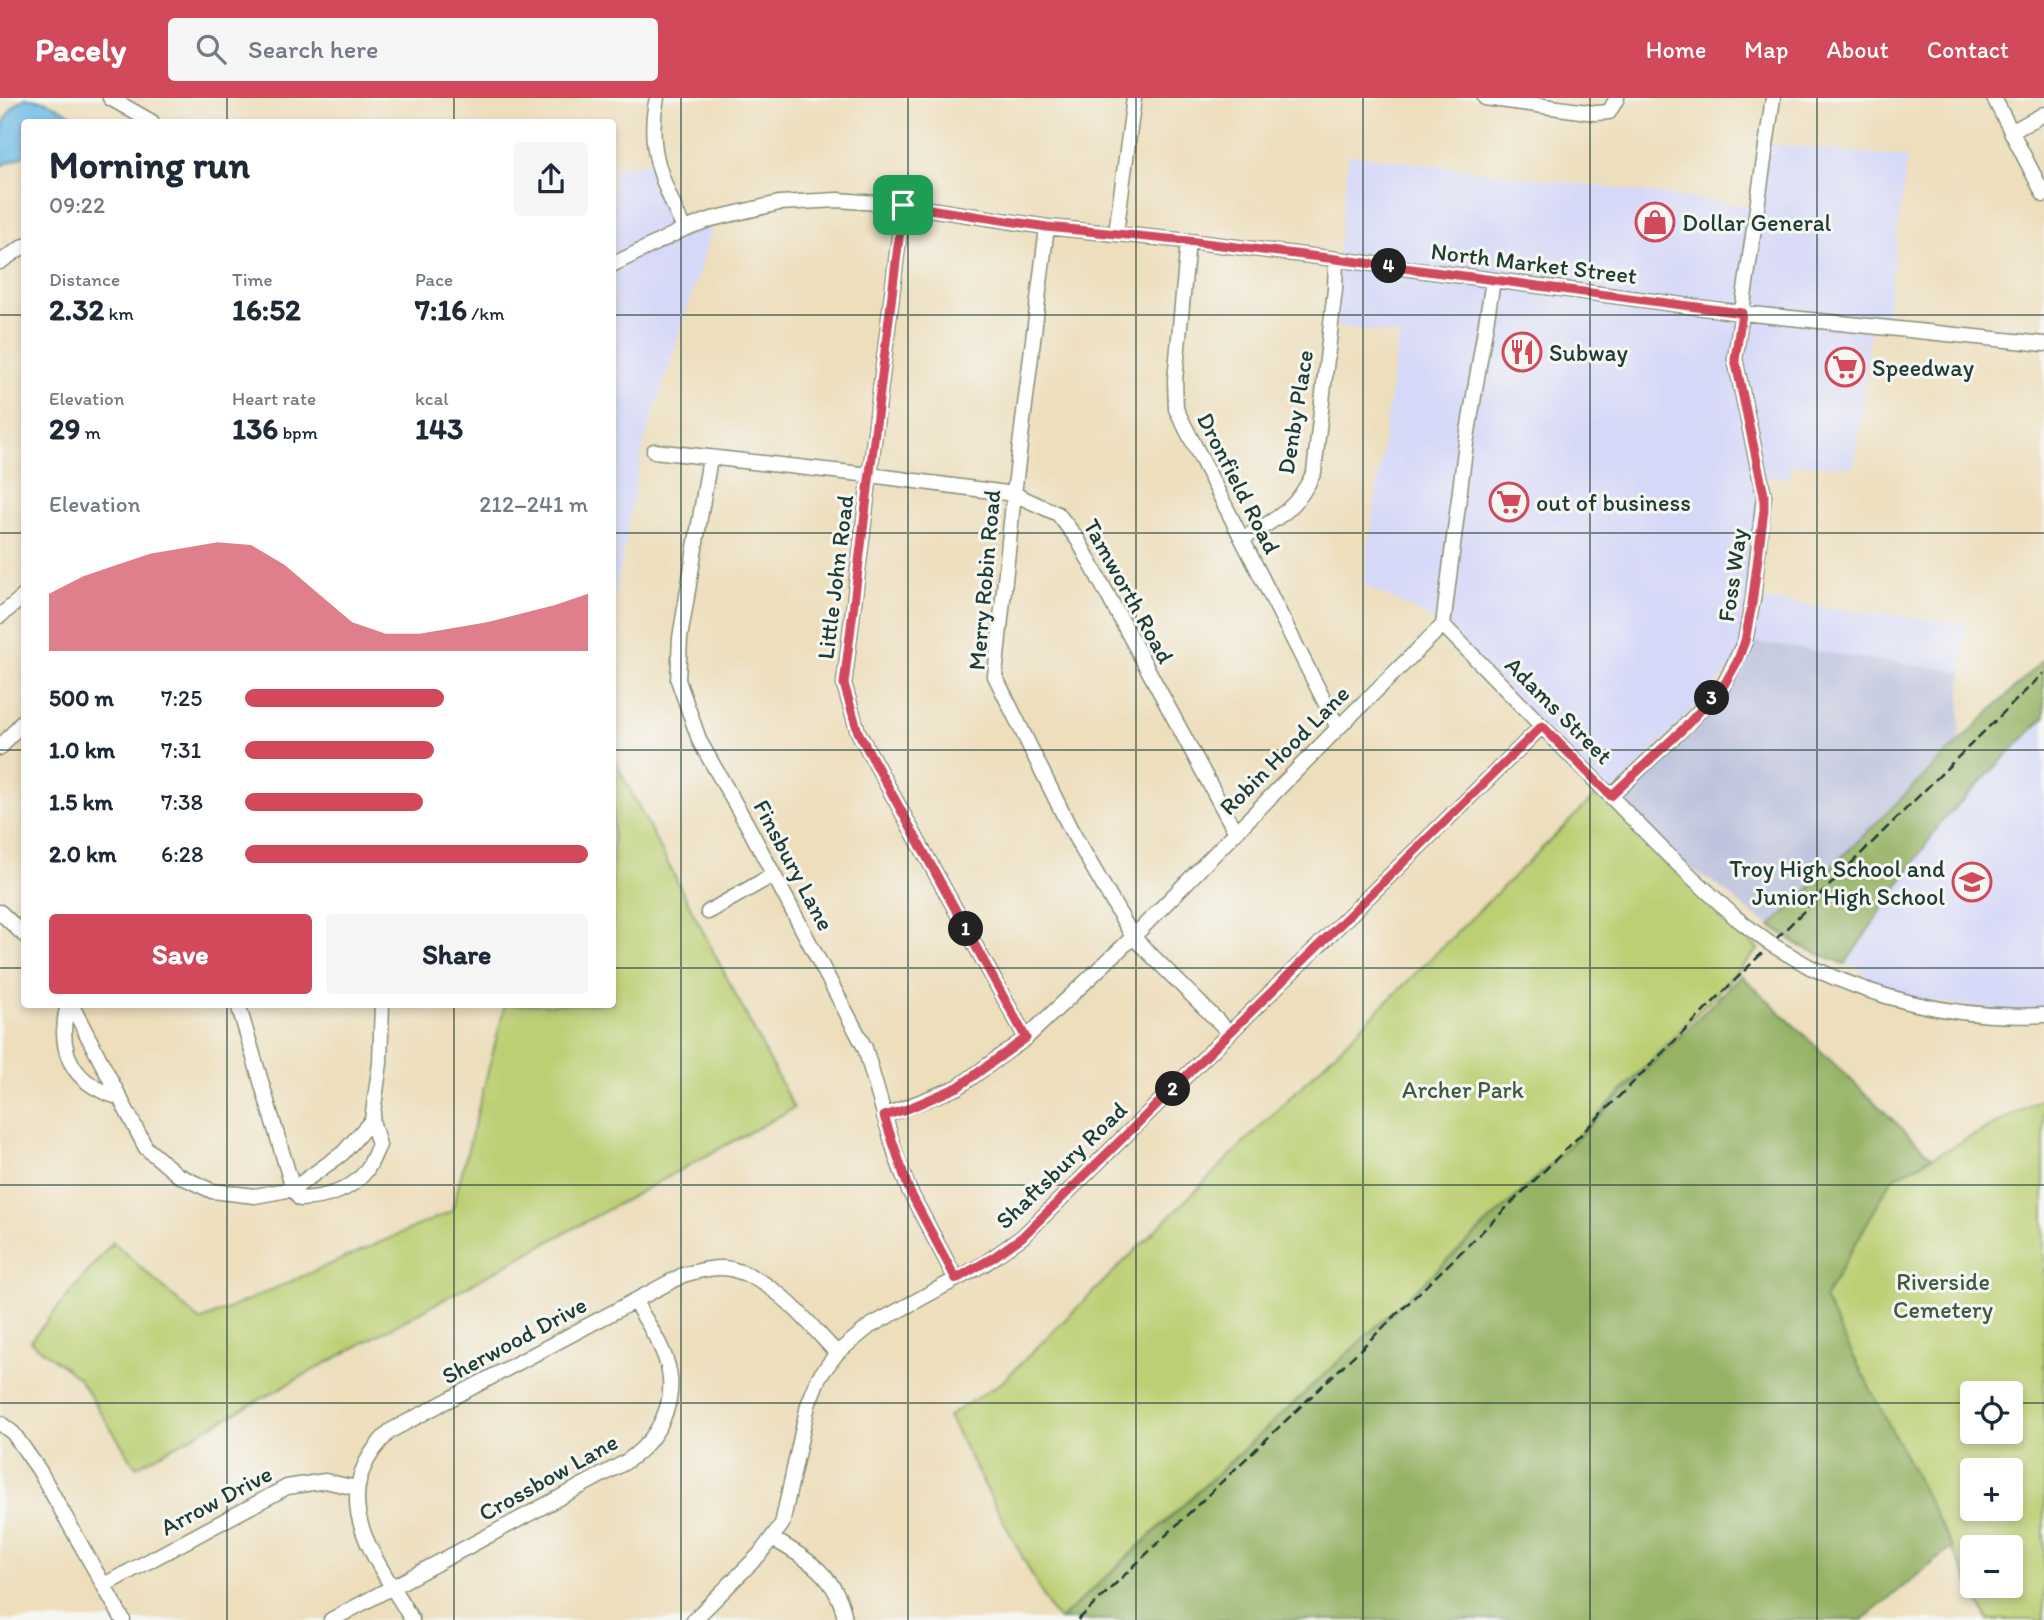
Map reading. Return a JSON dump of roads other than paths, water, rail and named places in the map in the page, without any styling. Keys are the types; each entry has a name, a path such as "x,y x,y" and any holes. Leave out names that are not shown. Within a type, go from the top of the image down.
{"street":[{"path":"110,98 147,119"},
{"path":"657,98 652,119 658,172 684,229"},
{"path":"1115,233 1134,98"},
{"path":"1485,98 1595,113 1609,112 1618,98"},
{"name":"Foss Way","path":"1611,796 1683,729 1724,685 1745,641 1764,510 1761,477 1735,359 1773,98"},
{"path":"1994,98 2044,195"},
{"path":"2011,132 2044,114"},
{"name":"North Market Street","path":"616,263 684,229 712,219 779,203 838,200 903,205 1047,227 1336,259 1742,313 2044,344"},
{"name":"Little John Road","path":"903,205 844,684 858,732 1026,1038"},
{"name":"Merry Robin Road","path":"1047,227 995,676 1071,830 1133,937 1230,1033"},
{"name":"Dronfield Road","path":"1188,241 1174,380 1176,409 1338,728"},
{"path":"0,262 21,248"},
{"name":"Denby Place","path":"1242,539 1292,508 1305,491 1314,472 1336,259"},
{"path":"1443,625 1465,450 1493,281"},
{"name":"Tamworth Road","path":"654,451 1014,494 1058,514 1078,540 1235,831"},
{"name":"Finsbury Lane","path":"710,458 680,638 678,680 700,742 865,1048 909,1190 956,1279"},
{"path":"0,616 21,598"},
{"name":"Adams Street","path":"1443,625 1667,854 1736,918 1769,943 1810,967 1853,987 1922,1007 1994,1016 2044,1015"},
{"name":"Robin Hood Lane","path":"884,1116 958,1087 1026,1038 1133,937 1235,831 1443,625"},
{"path":"0,748 21,724"},
{"name":"Shaftsbury Road","path":"694,1620 773,1538 785,1514 808,1405 820,1377 837,1353 870,1326 994,1257 1022,1237 1542,726"},
{"path":"708,912 774,875"},
{"path":"0,912 21,932"},
{"path":"69,1008 62,1031 65,1050 75,1070 87,1083 103,1093 118,1097"},
{"path":"72,1008 146,1148 178,1175 212,1191 255,1196 293,1189 343,1153 372,1119"},
{"path":"239,1008 293,1189 300,1199 320,1199 347,1187 366,1172 379,1145 372,1119 380,1063 382,1008"},
{"name":"Sherwood Drive","path":"412,1620 362,1530 356,1488 366,1459 390,1432 682,1275 706,1269 730,1269 779,1293 837,1353"},
{"name":"Crossbow Lane","path":"331,1620 624,1463 644,1448 665,1417 669,1376 661,1346 635,1302"},
{"path":"0,1423 13,1433 39,1470 123,1620"},
{"name":"Arrow Drive","path":"104,1585 287,1487 305,1482 325,1481 356,1488"},
{"path":"773,1538 802,1555 823,1573 840,1600 845,1620"}],"water":[{"path":"26,98 34,99 49,103 79,119 21,119 21,157 0,166 3,126 6,117 17,103"}],"railway":[{"path":"1078,1620 1490,1224 2044,673"}],"place":[{"name":"Dollar General","path":"1655,222"},
{"name":"Subway","path":"1522,352"},
{"name":"Speedway","path":"1845,367"},
{"name":"out of business","path":"1509,502"},
{"name":"Troy High School and Junior High School","path":"1972,882"}],"park label":[{"name":"Archer Park","path":"1463,1089"},
{"name":"Riverside Cemetery","path":"1943,1295"}]}
